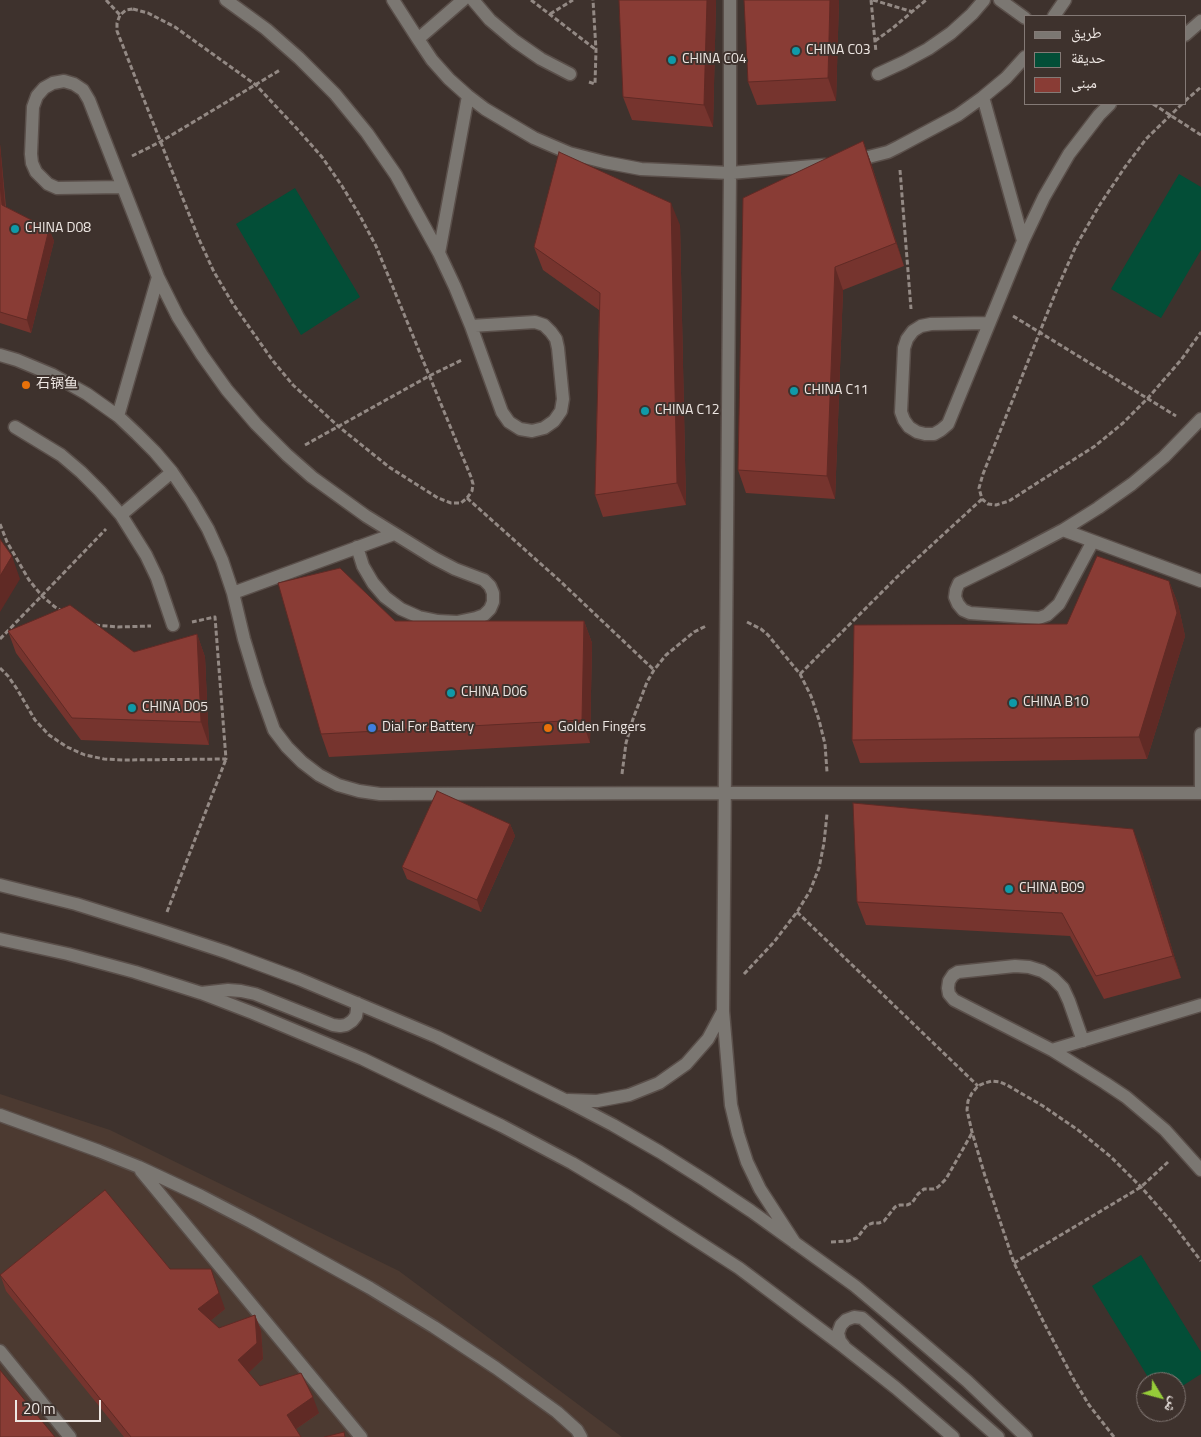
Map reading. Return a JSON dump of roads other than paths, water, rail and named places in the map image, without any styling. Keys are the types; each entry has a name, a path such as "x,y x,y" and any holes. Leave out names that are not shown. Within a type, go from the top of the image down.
{"street":[{"path":"226,0 266,29 299,58 335,94 367,133 396,175 439,253 472,326 502,412 509,422 520,429 532,431 544,428 554,421 561,411 563,399 558,348 556,339 551,332 544,325 535,322 472,326"},
{"path":"393,0 432,60 449,79 484,109 534,138 569,152 604,162 641,169 730,172 840,164 864,159 898,147 958,115 1006,78 1024,58"},
{"path":"418,39 463,0"},
{"path":"473,0 490,20 515,41 541,59 570,74"},
{"path":"730,0 724,1011 731,1105 738,1134 747,1162 760,1189 795,1243"},
{"path":"878,74 928,49 972,14 984,0"},
{"path":"1000,0 1024,17"},
{"path":"1055,15 1065,0"},
{"path":"1186,34 1201,20"},
{"path":"122,187 57,188 48,184 36,172 31,154 34,107 37,96 44,88 54,82 64,81 74,84 83,90 88,100 158,277 178,317 227,390 256,424 287,455 338,497 434,558 455,569 484,580 490,586 493,593 493,602 490,610 484,615 457,622 419,617 401,609 373,583 363,566 357,547"},
{"path":"439,253 468,96"},
{"path":"983,97 1023,241"},
{"path":"989,323 931,324 921,326 913,331 907,339 904,348 901,412 909,428 925,434 934,434 948,424 1023,241 1044,197 1069,154 1109,105"},
{"path":"118,416 158,277"},
{"path":"0,355 53,375 87,394 118,416 155,452 172,472 191,500 222,560 233,592 244,639 258,685 274,730 302,762 319,775 338,785 358,791 380,794 1201,793 1201,734"},
{"path":"1093,541 1059,604 1047,615 1039,618 970,614 958,604 955,597 959,583 1063,530 1098,508 1132,484 1164,457 1197,424"},
{"path":"16,427 61,455 81,472 121,515 146,555 157,578 173,625"},
{"path":"121,515 172,472"},
{"path":"1063,530 1201,581"},
{"path":"233,592 394,534"},
{"path":"0,885 76,904 226,952 437,1037 565,1100 660,1152 751,1211 855,1286 967,1381 1026,1437"},
{"path":"0,939 78,956 201,993 363,1058 502,1126 629,1197 739,1268 896,1388 953,1437"},
{"path":"1083,1041 1063,988 1054,978 1042,971 1029,967 1015,966 958,972 949,981 949,994 954,1000 1052,1050 1126,1098 1146,1113 1183,1148 1201,1170"},
{"path":"201,993 228,990 255,994 333,1025 340,1026 352,1022 358,1010 356,1003"},
{"path":"1052,1050 1201,1005"},
{"path":"565,1100 598,1101 629,1095 659,1082 686,1064 708,1039 724,1011"},
{"path":"0,1115 139,1167 251,1222 370,1288 434,1327 496,1368 557,1412 577,1430 581,1437"},
{"path":"139,1167 361,1437"},
{"path":"844,1347 838,1333 841,1325 846,1320 854,1317 862,1318 998,1437"},
{"path":"0,1351 70,1437"}],"place":[{"name":"CHINA C03","path":"796,51"},
{"name":"CHINA C04","path":"672,60"},
{"name":"CHINA D08","path":"15,229"},
{"name":"石锅鱼","path":"26,385"},
{"name":"CHINA C11","path":"794,391"},
{"name":"CHINA C12","path":"645,411"},
{"name":"CHINA D06","path":"451,693"},
{"name":"CHINA B10","path":"1013,703"},
{"name":"CHINA D05","path":"132,708"},
{"name":"Dial For Battery","path":"372,728"},
{"name":"Golden Fingers","path":"548,728"},
{"name":"CHINA B09","path":"1009,889"}]}
